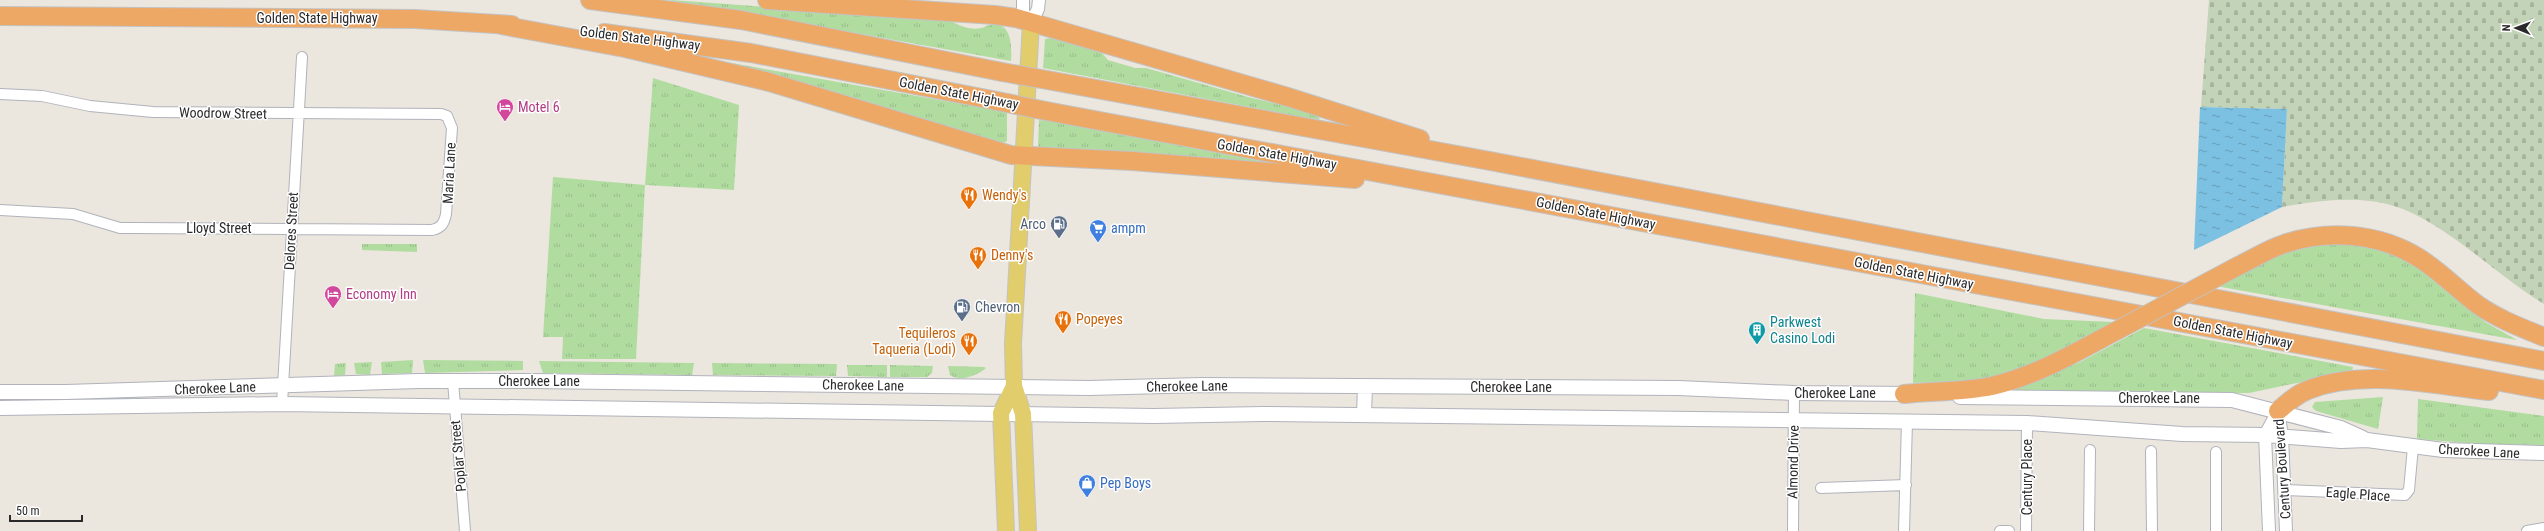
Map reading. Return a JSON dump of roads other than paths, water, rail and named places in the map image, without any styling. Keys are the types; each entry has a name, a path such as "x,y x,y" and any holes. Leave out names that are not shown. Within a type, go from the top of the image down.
{"highway":[{"name":"Golden State Highway","path":"590,0 741,20 1002,72 1490,161 2544,362"},
{"path":"767,0 995,15 1031,23 1288,96 1490,161"},
{"name":"Golden State Highway","path":"0,16 415,19 588,31 712,47 1046,111 2544,390"},
{"path":"501,25 625,48 769,82 998,152 1023,156 1087,158 1349,178 1495,194"},
{"path":"1904,394 1983,387 2013,381 2062,361 2238,266 2283,244 2302,238 2322,235 2347,235 2376,240 2402,248 2420,259 2480,306 2511,323 2544,337"},
{"path":"2278,411 2307,390 2332,383 2354,380 2405,382 2544,399"}],"main road":[{"path":"1028,531 1022,414 1014,386 1014,344 1031,23"},
{"name":"Cherokee Lane","path":"0,392 96,392 454,381 1014,386 1678,388 1794,393 1904,394 1947,397 2215,398 2278,411 2341,428 2368,440"},
{"path":"1006,531 1001,413 1014,386"},
{"path":"1364,415 1365,386"},
{"name":"Cherokee Lane","path":"0,408 282,404 1022,414 1364,415 2027,423 2182,434 2265,435 2341,441 2368,440 2413,447 2477,452 2544,453"}],"street":[{"path":"1023,0 1023,12 1031,23 1038,9 1039,0"},
{"name":"Delores Street","path":"282,404 290,229 302,57"},
{"name":"Woodrow Street","path":"0,94 42,96 90,106 153,112 440,114 447,116"},
{"name":"Maria Lane","path":"439,228 444,223 446,214 452,128 447,116"},
{"name":"Lloyd Street","path":"0,210 73,214 120,228 432,230 439,228"},
{"name":"Poplar Street","path":"454,381 464,531"},
{"name":"Almond Drive","path":"1792,531 1794,393"},
{"name":"Century Boulevard","path":"2269,531 2265,435 2278,411"},
{"name":"Century Boulevard","path":"2278,411 2282,436 2286,531"},
{"path":"1904,531 1907,421"},
{"name":"Century Place","path":"2026,531 2027,423"},
{"name":"Eagle Place","path":"2285,490 2405,495 2409,490 2413,447"},
{"path":"2089,531 2090,450"},
{"path":"2151,451 2152,531"},
{"path":"2216,452 2216,531"},
{"path":"1821,488 1906,485"},
{"path":"2527,531 2544,528"},
{"name":"Century Place","path":"2000,531 2010,531"}],"water":[{"path":"2200,107 2287,109 2282,207 2194,250"}],"place":[{"name":"Motel 6","path":"505,122"},
{"name":"Wendy's","path":"969,210"},
{"name":"Arco","path":"1059,239"},
{"name":"ampm","path":"1098,243"},
{"name":"Denny's","path":"978,270"},
{"name":"Economy Inn","path":"333,309"},
{"name":"Chevron","path":"962,322"},
{"name":"Popeyes","path":"1063,334"},
{"name":"Parkwest Casino Lodi","path":"1757,345"},
{"name":"Tequileros Taqueria (Lodi)","path":"969,356"},
{"name":"Pep Boys","path":"1087,498"}]}
